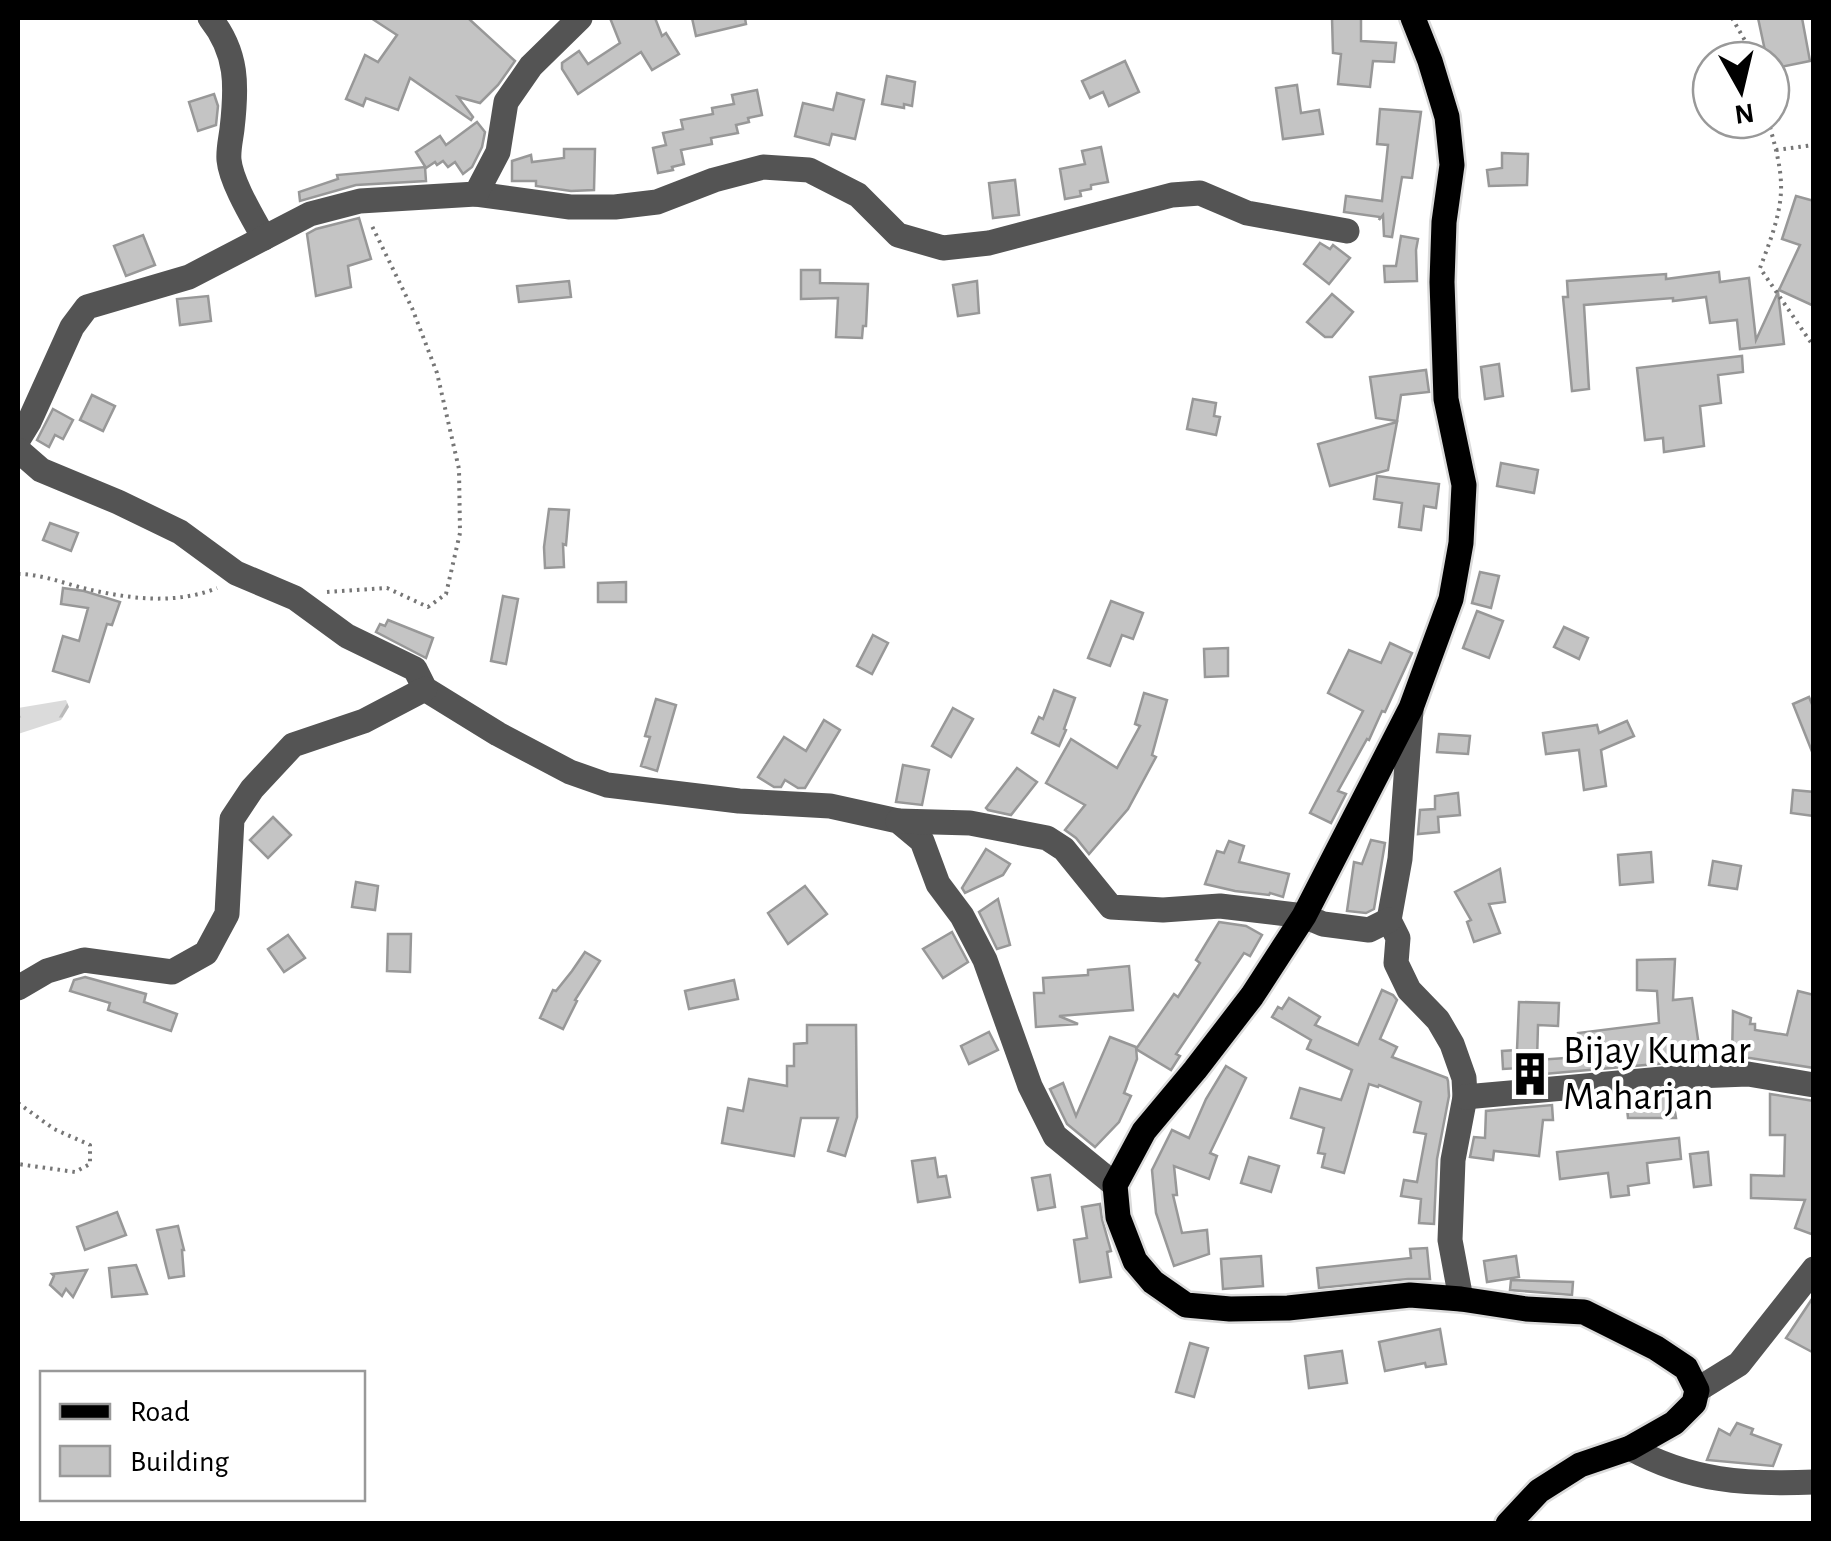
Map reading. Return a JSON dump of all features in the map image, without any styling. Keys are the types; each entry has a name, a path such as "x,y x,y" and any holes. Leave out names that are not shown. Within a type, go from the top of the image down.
{"main road":[{"path":"1413,18 1447,117 1452,166 1442,268 1446,398 1464,485 1461,543 1451,599 1411,708 1304,916 1252,996 1144,1131 1115,1185 1118,1217 1135,1260 1154,1282 1186,1305 1288,1308 1410,1295 1584,1312 1656,1348 1686,1368 1697,1390 1694,1403 1674,1423 1630,1448 1580,1465 1540,1491 1508,1524"}],"street":[{"path":"210,18 231,55 237,85 229,161 243,200 264,238"},
{"path":"476,194 498,152 506,102 531,66 580,18"},
{"path":"18,440 30,422 72,327 87,307 189,277 310,214 360,202 476,194 570,207 615,207 657,202 714,180 764,168 808,170 858,195 898,234 943,248 989,243 1172,195 1200,193 1247,214 1348,231"},
{"path":"18,450 41,470 180,532 236,574 295,598 347,636 415,669 425,689 498,734 570,772 607,785 739,801 830,806 898,821 970,823 1047,838 1064,850 1111,907 1163,910 1220,906 1304,916 1323,924 1369,930 1389,920"},
{"path":"18,988 47,971 84,960 172,972 206,953 227,914 232,819 252,789 294,744 364,721 425,689"},
{"path":"1411,708 1400,859 1389,920 1398,938 1396,963 1409,990 1438,1020 1464,1078 1465,1097 1453,1160 1450,1240 1461,1299"},
{"path":"898,821 922,841 938,884 962,916 985,960 1030,1086 1055,1136 1115,1185"},
{"path":"1465,1097 1730,1074 1814,1086"},
{"path":"1697,1390 1739,1364 1814,1269"},
{"path":"1630,1448 1659,1464 1701,1476 1770,1484 1814,1482"}],"path":[{"path":"1732,18 1745,40"},
{"path":"1773,140 1781,191 1760,268 1814,348"},
{"path":"1776,150 1814,145"},
{"path":"295,598 387,588 428,607 446,594 460,533 459,469 437,373 412,308 360,202"},
{"path":"18,574 139,598 172,600 225,585 236,574"},
{"path":"18,1103 54,1129 90,1145 90,1164 75,1172 18,1164"}],"green space":[{"path":"66,700 69,707 61,720 18,734 18,708"}],"building":[{"path":"371,18 468,18 515,61 480,103 458,97 473,117 471,120 410,78 398,110 366,98 363,106 346,99 365,55 378,62 397,35"},
{"path":"610,18 655,18 662,36 666,33 679,54 652,70 641,52 578,94 562,63 579,51 588,64 620,43"},
{"path":"692,18 745,18 746,24 696,36"},
{"path":"1332,18 1361,18 1361,41 1396,43 1394,62 1373,61 1370,87 1338,84 1341,54 1333,53"},
{"path":"1758,18 1802,18 1810,61 1791,65 1791,40 1763,40"},
{"path":"1125,61 1139,92 1109,106 1103,92 1090,98 1082,81"},
{"path":"887,76 915,82 912,106 882,104"},
{"path":"1297,85 1301,113 1319,110 1323,134 1283,139 1276,88"},
{"path":"757,90 762,115 736,125 738,133 711,138 712,144 681,150 684,164 658,173 653,148 666,145 663,133 683,129 681,120 713,114 712,108 734,104 732,95"},
{"path":"837,93 864,100 855,139 832,134 829,145 795,136 803,103 833,110"},
{"path":"214,94 218,106 216,125 198,131 189,102"},
{"path":"1380,109 1421,112 1412,178 1402,177 1392,237 1384,236 1383,215 1379,220 1380,217 1344,212 1346,196 1382,201 1388,145 1377,144"},
{"path":"477,122 485,132 472,167 463,174 455,162 448,167 443,161 437,165 435,162 426,168 416,152 440,136 446,145"},
{"path":"1101,147 1108,182 1091,185 1091,189 1080,191 1081,196 1065,199 1060,169 1085,164 1082,151"},
{"path":"564,149 595,149 594,190 571,191 536,186 536,181 512,181 512,161 531,155 532,162 564,158"},
{"path":"1502,153 1528,154 1527,185 1489,186 1487,170 1502,168"},
{"path":"425,167 426,181 356,185 300,201 299,192 338,179 337,175"},
{"path":"1015,180 1019,215 993,218 989,183"},
{"path":"1796,196 1814,201 1814,306 1779,290 1800,245 1782,239"},
{"path":"359,218 371,259 348,266 351,287 316,296 307,234"},
{"path":"143,235 155,265 126,276 114,246"},
{"path":"1401,236 1418,239 1417,281 1385,282 1384,266 1396,266"},
{"path":"1320,243 1330,249 1333,245 1350,258 1329,284 1304,264"},
{"path":"801,270 820,270 820,283 868,284 862,338 836,337 838,298 801,299"},
{"path":"1719,272 1720,282 1749,278 1756,340 1778,292 1784,344 1740,349 1737,320 1710,323 1706,297 1584,305 1589,389 1572,391 1563,297 1568,297 1567,281 1666,274 1666,279"},
{"path":"569,281 571,297 519,302 517,286"},
{"path":"977,281 979,313 958,316 953,285"},
{"path":"1332,294 1353,312 1332,337 1325,337 1307,322"},
{"path":"208,296 211,321 180,325 177,299"},
{"path":"1742,356 1743,372 1718,375 1721,403 1700,406 1704,446 1664,452 1663,438 1645,440 1637,368"},
{"path":"1499,364 1503,396 1485,399 1481,367"},
{"path":"1426,370 1429,392 1401,395 1397,421 1376,418 1370,377"},
{"path":"92,395 115,406 103,431 80,420"},
{"path":"1193,399 1216,403 1214,416 1220,417 1216,435 1187,429"},
{"path":"53,409 73,420 63,439 55,435 49,447 37,440"},
{"path":"1397,422 1388,470 1330,486 1318,444"},
{"path":"1501,463 1538,470 1534,493 1497,486"},
{"path":"1377,476 1439,484 1436,508 1424,506 1421,530 1399,527 1402,503 1374,499"},
{"path":"549,509 569,510 566,545 563,544 564,567 545,568"},
{"path":"50,523 78,533 71,551 43,540"},
{"path":"1480,572 1499,576 1491,608 1472,603"},
{"path":"626,582 626,602 598,602 598,583"},
{"path":"63,588 120,602 112,625 107,624 89,682 53,671 63,636 79,641 88,608 61,604"},
{"path":"503,596 518,599 506,664 491,661"},
{"path":"1111,601 1143,613 1133,639 1122,635 1110,666 1088,658"},
{"path":"1477,611 1503,621 1489,658 1463,648"},
{"path":"388,620 433,638 426,658 376,632"},
{"path":"1564,627 1588,638 1579,659 1554,647"},
{"path":"873,635 888,643 872,674 857,666"},
{"path":"1390,643 1412,653 1385,712 1382,711 1338,791 1346,794 1331,823 1310,813 1363,711 1328,693 1349,650 1381,663"},
{"path":"1228,648 1228,676 1205,677 1204,649"},
{"path":"1054,690 1075,698 1059,746 1032,733 1039,717 1043,719"},
{"path":"1144,693 1167,700 1152,755 1156,757 1128,809 1089,854 1065,830 1085,805 1046,783 1071,739 1117,768 1140,726 1135,724"},
{"path":"1809,697 1814,709 1813,754 1793,704"},
{"path":"656,699 676,705 657,771 641,766"},
{"path":"953,708 973,719 951,757 932,746"},
{"path":"824,720 840,730 805,788 785,780 781,787 774,787 758,777 784,737 806,751"},
{"path":"1627,721 1634,736 1601,750 1606,786 1584,790 1579,750 1546,754 1543,733 1597,725 1599,733"},
{"path":"1439,734 1470,736 1468,754 1437,752"},
{"path":"903,765 929,770 922,805 896,802"},
{"path":"1017,768 1037,782 1011,815 988,810 986,808"},
{"path":"1793,790 1814,792 1814,816 1791,813"},
{"path":"1458,793 1460,815 1438,817 1439,832 1418,834 1420,810 1435,809 1435,796"},
{"path":"273,817 291,835 268,858 250,840"},
{"path":"1371,840 1385,843 1374,909 1366,913 1347,911 1354,862 1362,864"},
{"path":"1229,841 1244,846 1239,862 1289,874 1283,897 1205,884 1217,851 1224,853"},
{"path":"986,849 1010,864 1003,875 965,893 962,888"},
{"path":"1651,852 1653,882 1620,885 1618,855"},
{"path":"1713,861 1741,866 1737,889 1709,885"},
{"path":"1500,869 1505,902 1489,904 1500,933 1474,942 1467,922 1471,920 1455,892"},
{"path":"356,882 378,886 375,910 352,907"},
{"path":"805,886 827,914 788,944 768,913"},
{"path":"998,899 1010,945 997,949 979,912"},
{"path":"1219,922 1246,926 1262,935 1250,956 1244,953 1176,1054 1180,1056 1171,1070 1136,1049 1174,994 1178,997"},
{"path":"952,932 968,962 943,978 923,949"},
{"path":"388,934 411,934 410,972 387,971"},
{"path":"288,935 305,958 284,972 268,949"},
{"path":"585,952 600,961 575,1000 563,1029 540,1018 553,990"},
{"path":"1675,959 1673,1000 1692,998 1701,1060 1520,1076 1520,1068 1503,1069 1502,1051 1517,1050 1519,1002 1559,1003 1558,1026 1538,1025 1537,1060 1580,1057 1578,1033 1659,1023 1657,991 1637,990 1637,960"},
{"path":"1129,966 1133,1010 1059,1016 1078,1024 1036,1027 1034,993 1044,993 1043,978 1088,975 1088,970"},
{"path":"85,977 146,994 144,1002 177,1014 171,1031 108,1010 110,1003 70,991 74,980"},
{"path":"734,980 738,999 689,1009 685,991"},
{"path":"1382,990 1397,1000 1380,1039 1397,1047 1392,1057 1448,1081 1449,1096 1437,1159 1434,1224 1419,1223 1421,1199 1401,1196 1404,1180 1417,1182 1426,1134 1414,1132 1421,1102 1369,1084 1344,1173 1322,1167 1325,1154 1318,1153 1324,1128 1291,1118 1300,1088 1341,1100 1352,1070 1307,1049 1311,1040 1272,1017 1278,1007 1282,1009 1289,998 1320,1017 1315,1025 1358,1045"},
{"path":"1798,991 1814,995 1814,1068 1732,1058 1733,1011 1751,1018 1755,1030 1787,1035"},
{"path":"807,1025 856,1025 857,1117 845,1156 828,1151 838,1118 801,1118 794,1156 722,1143 728,1108 743,1111 749,1079 787,1086 787,1066 794,1066 794,1044 807,1043"},
{"path":"989,1032 998,1050 969,1064 961,1046"},
{"path":"1110,1037 1136,1047 1137,1059 1124,1093 1131,1096 1119,1122 1095,1147 1067,1124 1050,1089 1063,1083 1076,1116"},
{"path":"1226,1066 1246,1078 1210,1153 1217,1156 1209,1179 1174,1166 1177,1195 1173,1195 1182,1233 1207,1230 1209,1254 1174,1266 1156,1213 1152,1170 1172,1130 1189,1138"},
{"path":"1672,1094 1676,1118 1628,1118 1626,1099"},
{"path":"1770,1094 1814,1101 1814,1235 1795,1228 1805,1200 1751,1198 1751,1175 1784,1176 1785,1135 1770,1135"},
{"path":"1552,1105 1553,1120 1543,1120 1539,1156 1494,1151 1493,1160 1470,1157 1474,1137 1485,1138 1486,1111"},
{"path":"1679,1138 1681,1159 1647,1163 1649,1183 1628,1186 1629,1195 1611,1197 1608,1173 1560,1179 1557,1152"},
{"path":"1708,1152 1711,1185 1694,1187 1690,1154"},
{"path":"1249,1157 1279,1166 1271,1192 1241,1183"},
{"path":"935,1158 938,1177 946,1176 950,1197 918,1202 912,1161"},
{"path":"1050,1175 1055,1207 1038,1210 1032,1178"},
{"path":"1100,1204 1111,1251 1107,1252 1111,1277 1080,1282 1074,1240 1087,1238 1082,1207"},
{"path":"117,1212 126,1235 85,1250 77,1227"},
{"path":"178,1226 184,1250 184,1276 169,1278 157,1230"},
{"path":"1427,1248 1430,1279 1319,1288 1317,1268 1411,1258 1410,1249"},
{"path":"1261,1256 1263,1286 1223,1289 1221,1259"},
{"path":"1516,1256 1519,1277 1487,1282 1484,1261"},
{"path":"136,1265 147,1294 112,1297 109,1268"},
{"path":"87,1270 73,1297 66,1289 62,1296 50,1285 52,1274"},
{"path":"1511,1280 1573,1282 1572,1295 1510,1290"},
{"path":"1814,1296 1814,1353 1786,1338"},
{"path":"1440,1329 1446,1364 1426,1367 1425,1363 1385,1371 1379,1342"},
{"path":"1190,1343 1208,1348 1194,1397 1176,1392"},
{"path":"1342,1351 1347,1383 1309,1388 1305,1356"},
{"path":"1737,1423 1753,1429 1751,1434 1781,1445 1773,1466 1707,1460 1719,1429 1730,1435"}],"place":[{"name":"Bijay Kumar Maharjan","path":"1530,1074"}]}
